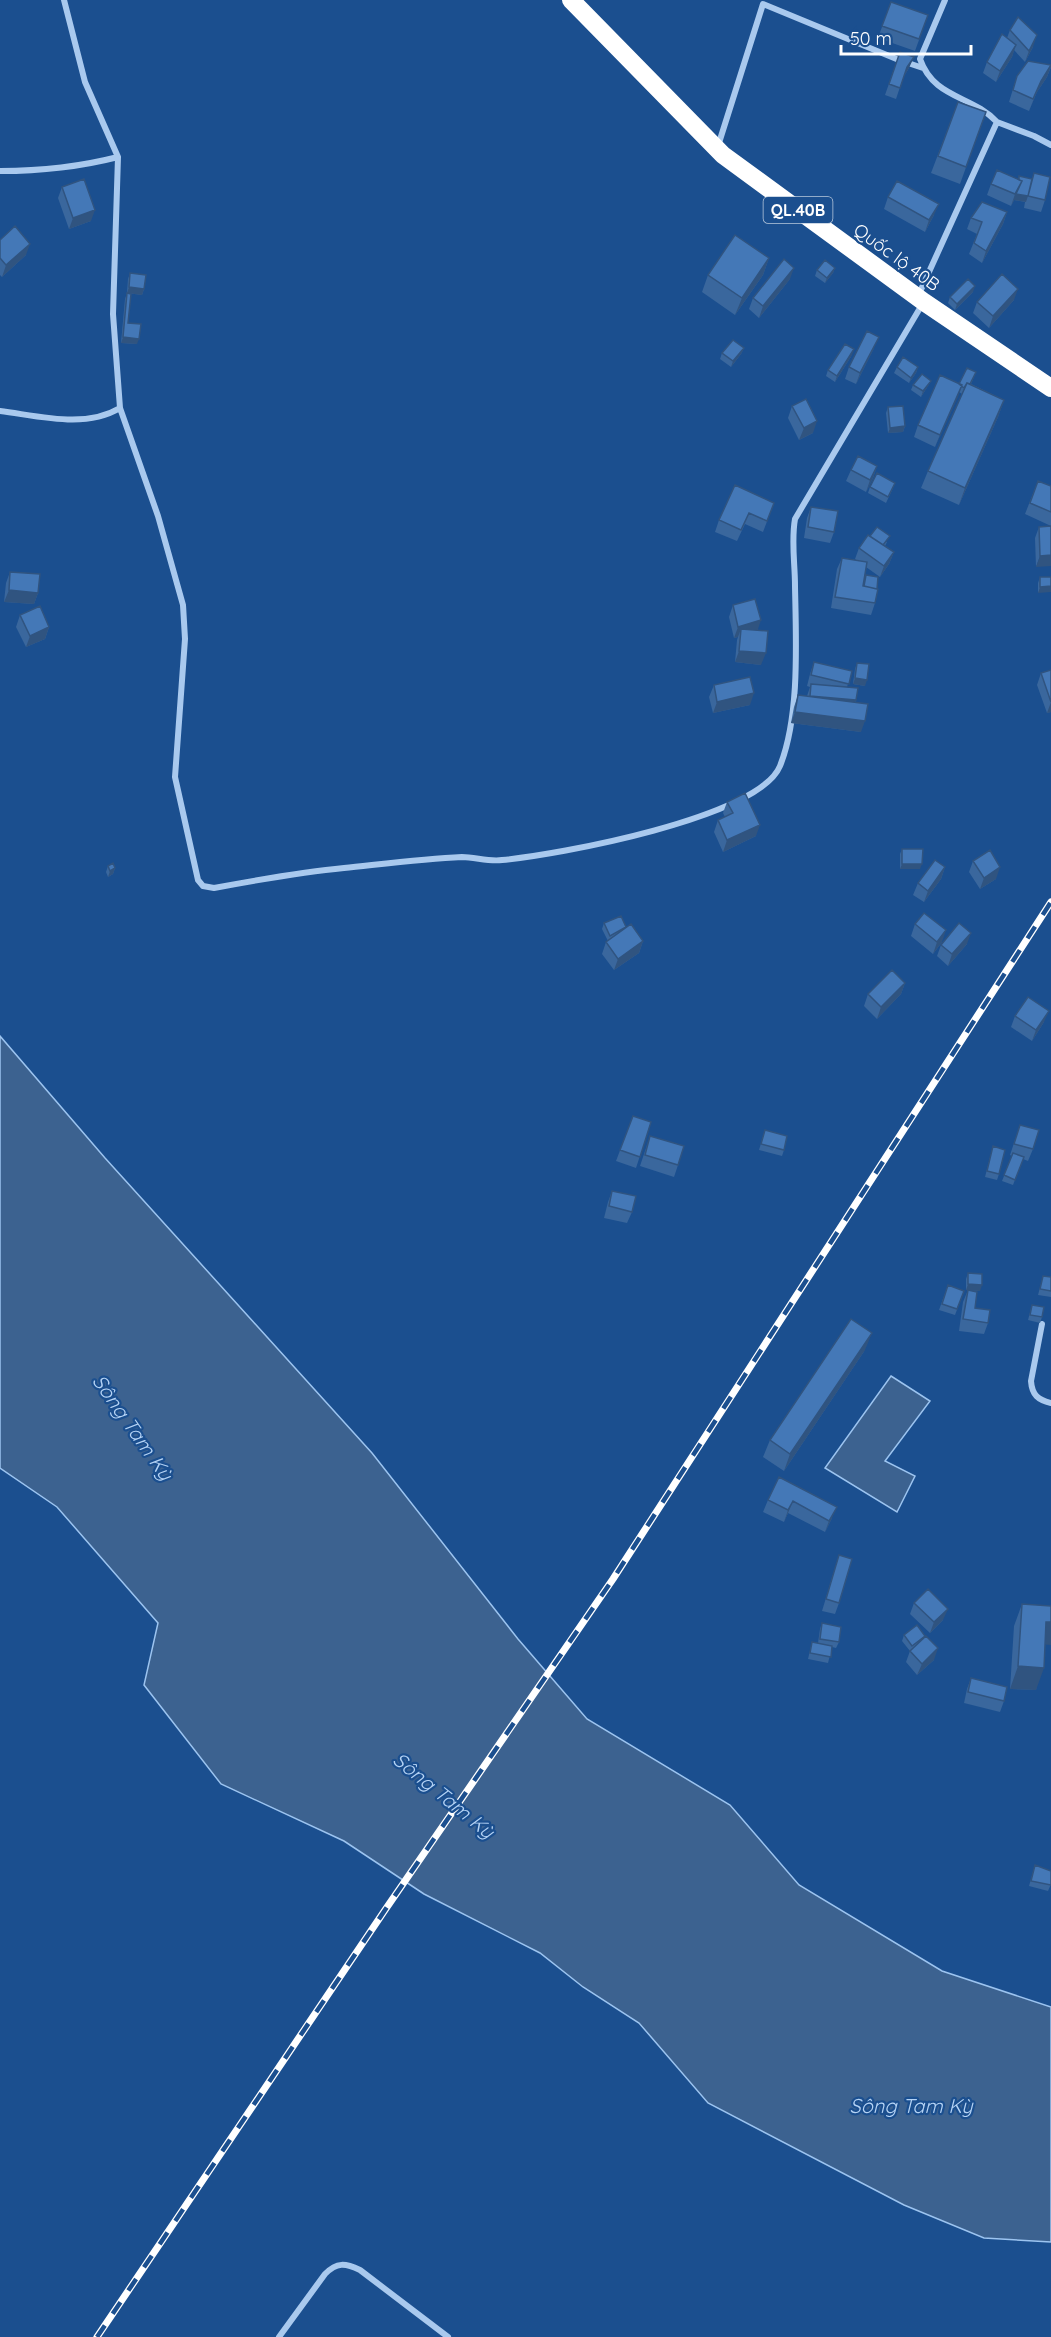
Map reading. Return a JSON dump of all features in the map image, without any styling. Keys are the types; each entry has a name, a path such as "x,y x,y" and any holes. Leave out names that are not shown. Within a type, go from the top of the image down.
{"highway":[{"name":"Quốc lộ 40B","path":"571,0 717,149 921,300 1051,388"}],"street":[{"path":"64,0 85,82 118,157 113,314 120,408 158,516 183,605 185,639 175,777 198,880 204,886 214,888 311,872 461,857 498,861 581,847 664,828 706,815 756,792 769,783 780,766 795,693 793,533 795,519 921,300 997,122"},
{"path":"945,0 920,59 926,75 954,97 989,113 997,122 1014,127 1051,146"},
{"path":"717,149 763,4 923,68"},
{"path":"0,171 87,165 118,157"},
{"path":"0,411 63,419 94,419 106,416 120,408"},
{"path":"1042,1324 1031,1381 1032,1391 1036,1398 1051,1404"},
{"path":"279,2337 332,2266 349,2264 448,2337"}],"water":[{"name":"Sông Tam Kỳ","path":"0,1036 105,1158 372,1453 518,1639 587,1719 730,1805 799,1885 942,1971 1051,2007 1051,2242 984,2238 904,2205 708,2103 639,2023 583,1987 540,1953 424,1894 344,1841 221,1784 144,1685 158,1623 57,1507 0,1468"},
{"path":"891,1376 930,1401 885,1461 915,1476 897,1512 825,1468"}],"building":[{"path":"891,2 928,15 919,39 882,26"},
{"path":"1018,17 1037,35 1029,51 1010,30"},
{"path":"1002,34 1016,45 1000,71 987,62"},
{"path":"900,52 914,57 907,67 900,88 889,84"},
{"path":"1028,61 1051,65 1033,99 1013,90 1017,76"},
{"path":"958,102 986,112 966,167 938,156"},
{"path":"997,170 1022,181 1015,194 991,184"},
{"path":"1034,173 1050,177 1045,200 1028,196"},
{"path":"1019,176 1032,179 1028,196 1016,194 1022,181 1019,180"},
{"path":"84,179 95,210 73,218 62,187"},
{"path":"897,181 939,204 929,220 888,197"},
{"path":"982,202 1007,212 986,251 974,243 982,222 971,218"},
{"path":"15,226 30,244 6,265 0,258 0,240"},
{"path":"735,235 769,258 742,298 708,275"},
{"path":"784,259 794,268 763,306 753,298"},
{"path":"825,260 835,268 827,278 817,270"},
{"path":"130,273 146,275 144,289 129,287"},
{"path":"1002,274 1018,289 993,316 977,302"},
{"path":"968,279 975,286 957,304 950,297"},
{"path":"127,293 131,294 128,323 141,324 139,339 123,337"},
{"path":"867,331 879,337 860,373 849,367"},
{"path":"733,340 744,348 733,361 722,353"},
{"path":"845,344 854,349 837,376 828,370"},
{"path":"903,357 918,367 911,378 897,367"},
{"path":"967,368 976,372 970,384 967,383 964,388 959,384"},
{"path":"922,374 931,381 923,391 913,385"},
{"path":"940,375 962,385 940,435 918,425"},
{"path":"967,383 1004,400 965,488 928,471"},
{"path":"806,399 817,421 804,428 792,406"},
{"path":"903,406 905,426 890,428 888,407"},
{"path":"858,456 877,466 870,480 851,470"},
{"path":"877,473 895,483 888,497 870,487"},
{"path":"1038,481 1051,486 1051,512 1030,503"},
{"path":"735,485 774,503 767,521 749,513 741,530 719,520"},
{"path":"811,507 838,511 834,532 808,527"},
{"path":"1051,526 1051,555 1040,556 1039,527"},
{"path":"877,527 890,536 883,545 870,536"},
{"path":"868,535 894,552 884,566 859,548"},
{"path":"842,558 867,562 863,586 878,589 875,603 835,597"},
{"path":"10,572 40,574 38,593 9,590"},
{"path":"866,575 878,577 877,589 864,586"},
{"path":"1040,577 1051,577 1051,586 1040,587"},
{"path":"755,599 761,620 738,627 733,605"},
{"path":"40,606 49,627 30,636 20,615"},
{"path":"741,629 768,631 766,653 739,651"},
{"path":"814,662 852,671 849,684 811,675"},
{"path":"857,663 869,664 867,680 855,678"},
{"path":"1051,670 1051,702 1041,673"},
{"path":"750,677 754,693 717,702 714,685"},
{"path":"811,684 858,688 856,700 810,696"},
{"path":"798,695 868,704 865,721 795,712"},
{"path":"745,793 760,825 727,840 718,820 733,813 727,802"},
{"path":"902,849 923,849 922,864 902,864"},
{"path":"990,850 1000,867 984,878 973,861"},
{"path":"935,860 945,867 928,891 918,883"},
{"path":"113,863 115,868 110,871 108,866"},
{"path":"924,913 946,930 937,942 915,924"},
{"path":"621,916 626,927 610,936 604,923"},
{"path":"959,923 971,933 952,954 941,945"},
{"path":"631,924 643,941 618,959 606,942"},
{"path":"892,970 905,983 881,1007 868,994"},
{"path":"1028,997 1049,1011 1036,1030 1015,1016"},
{"path":"633,1116 651,1122 640,1157 620,1150"},
{"path":"1020,1125 1039,1130 1033,1149 1014,1144"},
{"path":"765,1130 787,1136 784,1150 761,1144"},
{"path":"650,1136 684,1146 678,1165 645,1155"},
{"path":"993,1146 1005,1150 999,1174 987,1171"},
{"path":"1013,1153 1024,1157 1015,1180 1004,1175"},
{"path":"612,1191 636,1196 632,1212 609,1206"},
{"path":"968,1273 982,1274 982,1285 968,1284"},
{"path":"1043,1276 1051,1277 1051,1291 1040,1289"},
{"path":"948,1285 964,1291 957,1309 942,1304"},
{"path":"968,1290 977,1292 975,1308 990,1310 988,1323 963,1319"},
{"path":"1032,1305 1044,1307 1042,1317 1030,1315"},
{"path":"851,1319 872,1333 790,1454 770,1440"},
{"path":"779,1477 837,1507 829,1521 793,1501 788,1510 768,1500"},
{"path":"839,1555 852,1559 839,1603 826,1599"},
{"path":"928,1589 948,1609 934,1622 914,1603"},
{"path":"1022,1604 1051,1606 1051,1622 1046,1622 1044,1668 1018,1666"},
{"path":"822,1623 841,1627 839,1642 820,1639"},
{"path":"917,1625 925,1636 912,1646 904,1635"},
{"path":"926,1636 938,1648 922,1664 910,1651"},
{"path":"812,1642 832,1646 831,1657 810,1653"},
{"path":"971,1678 1007,1687 1004,1701 968,1692"},
{"path":"1035,1865 1051,1871 1051,1885 1031,1881"}],"railway":[{"path":"97,2337 385,1910 613,1579 1051,902"}]}
